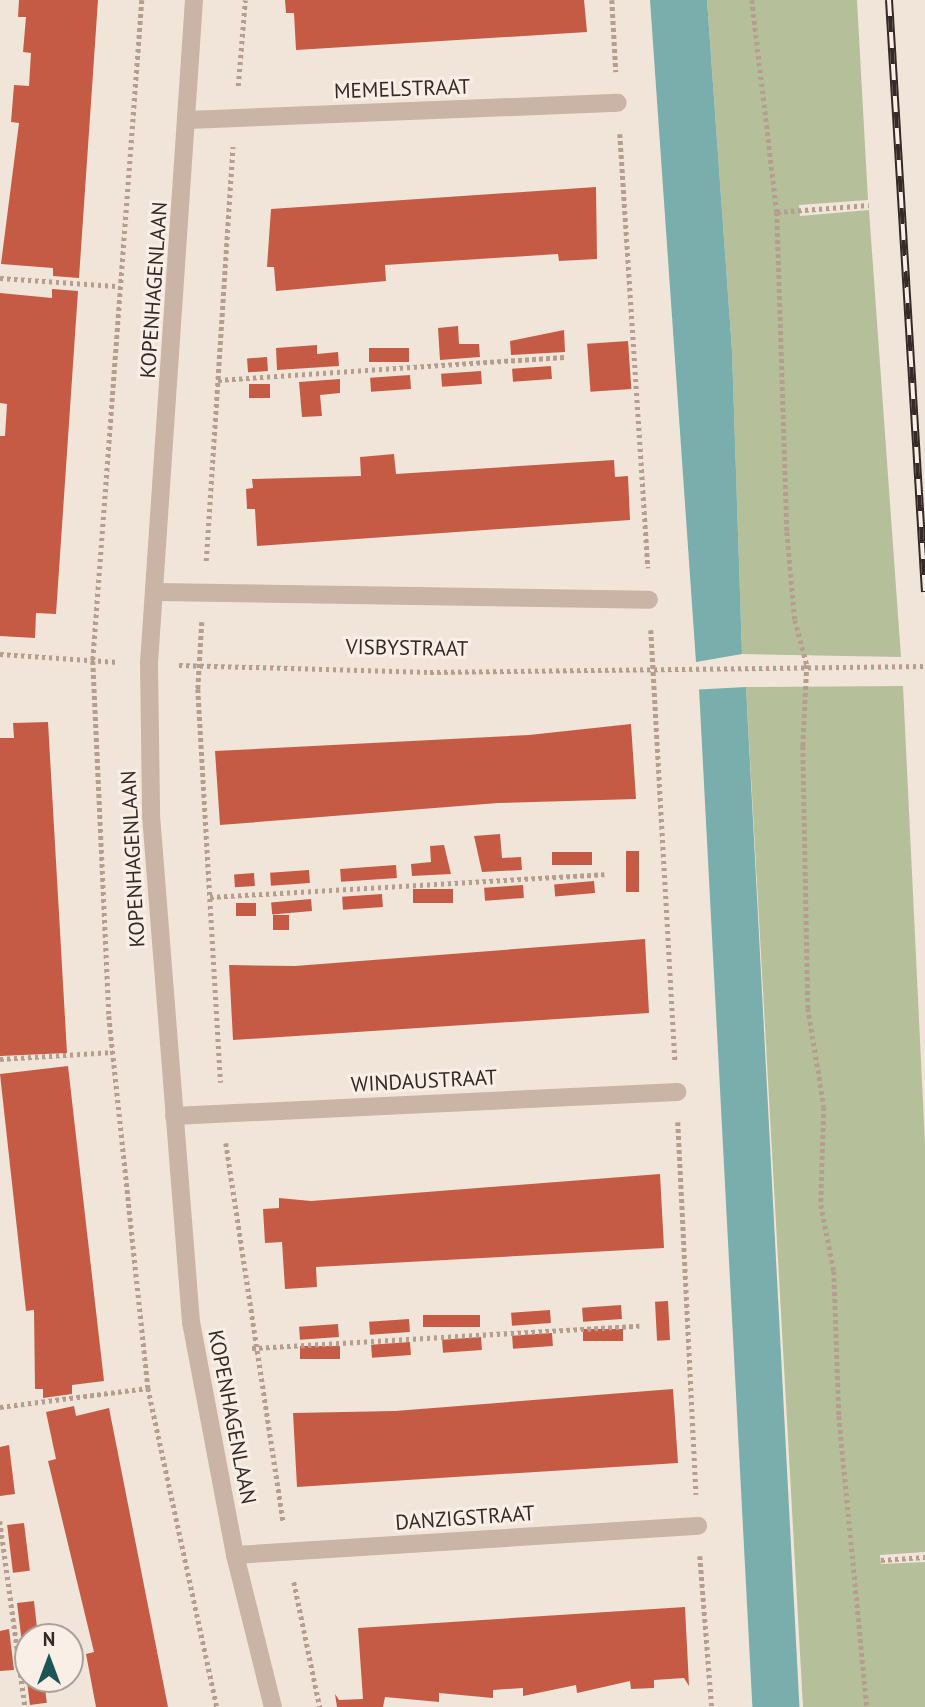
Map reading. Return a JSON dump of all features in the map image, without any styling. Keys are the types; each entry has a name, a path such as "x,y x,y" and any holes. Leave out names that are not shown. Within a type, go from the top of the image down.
{"street":[{"name":"KOPENHAGENLAAN","path":"194,0 157,592 149,663 151,815 191,1322 235,1555 273,1707"},
{"name":"MEMELSTRAAT","path":"188,120 618,103"},
{"path":"157,592 204,595 649,600"},
{"name":"WINDAUSTRAAT","path":"174,1116 677,1091"},
{"name":"DANZIGSTRAAT","path":"235,1555 698,1527"}],"path":[{"path":"244,0 198,667 222,1114 252,1348 288,1552 320,1707"},
{"path":"612,0 677,1091 698,1527 712,1707"},
{"path":"752,0 777,212 787,532 795,620 807,665 803,746 808,1008 824,1107 821,1205 834,1271 839,1416 867,1707"},
{"path":"777,212 869,205"},
{"path":"0,278 116,286"},
{"path":"218,380 564,357"},
{"name":"VISBYSTRAAT","path":"0,654 198,667 665,671 771,665 925,666"},
{"path":"210,897 604,874"},
{"path":"0,1059 113,1052"},
{"path":"252,1348 639,1326"},
{"path":"0,1407 148,1388"},
{"path":"0,1521 26,1707"},
{"path":"880,1560 925,1557"}],"green space":[{"path":"707,0 857,0 868,200 799,205 800,216 869,210 901,657 742,654 732,351"},
{"path":"903,686 925,1144 925,1552 880,1555 881,1564 925,1562 925,1707 803,1707 746,687"}],"water":[{"path":"650,0 707,0 732,351 742,654 696,662"},
{"path":"746,687 799,1707 752,1707 699,689"}],"building":[{"path":"19,0 98,0 79,278 53,276 53,268 1,264 19,123 11,122 14,85 29,86 31,53 23,52 26,17 18,17"},
{"path":"285,0 584,0 587,32 296,50 294,13 286,13"},
{"path":"596,187 597,259 559,261 558,254 385,265 386,281 276,291 274,267 267,267 271,209"},
{"path":"52,289 78,291 56,614 36,613 35,638 0,636 0,436 5,436 7,404 0,403 0,293 52,298"},
{"path":"458,326 459,344 479,344 480,357 440,360 438,328"},
{"path":"564,330 565,352 511,355 510,341"},
{"path":"628,341 631,389 590,392 587,344"},
{"path":"317,345 317,354 338,352 339,366 277,370 276,348"},
{"path":"369,348 409,348 409,362 369,362"},
{"path":"267,357 268,371 248,372 247,358"},
{"path":"551,366 552,379 513,382 512,369"},
{"path":"481,371 482,384 442,387 441,374"},
{"path":"410,375 411,389 371,392 370,378"},
{"path":"340,379 340,393 320,395 322,416 302,417 299,382"},
{"path":"249,384 270,384 270,398 249,398"},
{"path":"394,454 396,474 614,460 615,477 628,476 630,520 257,546 255,509 247,509 246,489 253,488 252,479 361,476 360,457"},
{"path":"48,722 67,1053 0,1056 0,738 14,738 13,723"},
{"path":"631,724 636,799 498,803 220,825 215,751 529,735"},
{"path":"500,834 502,858 521,857 522,870 482,872 474,836"},
{"path":"444,845 451,874 412,876 411,864 431,862 430,846"},
{"path":"626,851 639,851 639,892 626,892"},
{"path":"552,852 592,852 592,865 552,865"},
{"path":"396,865 397,878 341,882 340,869"},
{"path":"309,870 310,883 271,886 270,873"},
{"path":"254,873 255,886 235,887 234,874"},
{"path":"594,881 595,893 555,896 554,884"},
{"path":"523,885 524,898 485,901 484,888"},
{"path":"413,889 453,889 453,903 413,903"},
{"path":"382,894 383,907 343,910 342,897"},
{"path":"311,899 312,911 272,914 271,902"},
{"path":"236,903 256,903 256,916 236,916"},
{"path":"273,915 289,915 289,930 273,930"},
{"path":"645,939 649,1013 233,1040 229,965 295,966"},
{"path":"68,1066 104,1381 72,1385 72,1394 43,1398 43,1389 35,1389 34,1310 26,1311 0,1074"},
{"path":"660,1174 664,1248 316,1267 317,1287 285,1289 282,1242 265,1243 263,1209 279,1208 279,1198 311,1201"},
{"path":"668,1301 670,1340 657,1341 655,1302"},
{"path":"621,1305 622,1319 583,1322 582,1308"},
{"path":"550,1310 551,1323 512,1326 511,1313"},
{"path":"423,1315 480,1315 480,1327 423,1327"},
{"path":"409,1319 410,1332 370,1335 369,1322"},
{"path":"338,1324 339,1337 300,1340 299,1327"},
{"path":"583,1329 623,1329 623,1341 583,1341"},
{"path":"552,1333 553,1346 513,1349 512,1336"},
{"path":"481,1337 482,1350 443,1353 442,1340"},
{"path":"410,1342 411,1355 372,1358 371,1345"},
{"path":"300,1346 340,1346 340,1359 300,1359"},
{"path":"673,1389 678,1463 297,1487 293,1413 395,1411"},
{"path":"74,1406 76,1416 109,1408 168,1707 96,1707 86,1654 94,1652 48,1461 56,1459 46,1412"},
{"path":"9,1445 15,1494 0,1496 0,1447"},
{"path":"24,1523 30,1571 13,1573 7,1525"},
{"path":"34,1601 36,1623 20,1623 17,1603"},
{"path":"685,1607 689,1686 684,1678 654,1680 654,1688 631,1689 630,1681 577,1693 576,1685 523,1696 523,1688 493,1690 493,1698 439,1693 439,1702 385,1697 383,1707 337,1707 335,1694 339,1700 363,1699 358,1628"},
{"path":"9,1629 14,1670 0,1671 0,1631"},
{"path":"28,1693 46,1693 47,1703 30,1705"}],"railway":[{"path":"889,0 925,592"}]}
